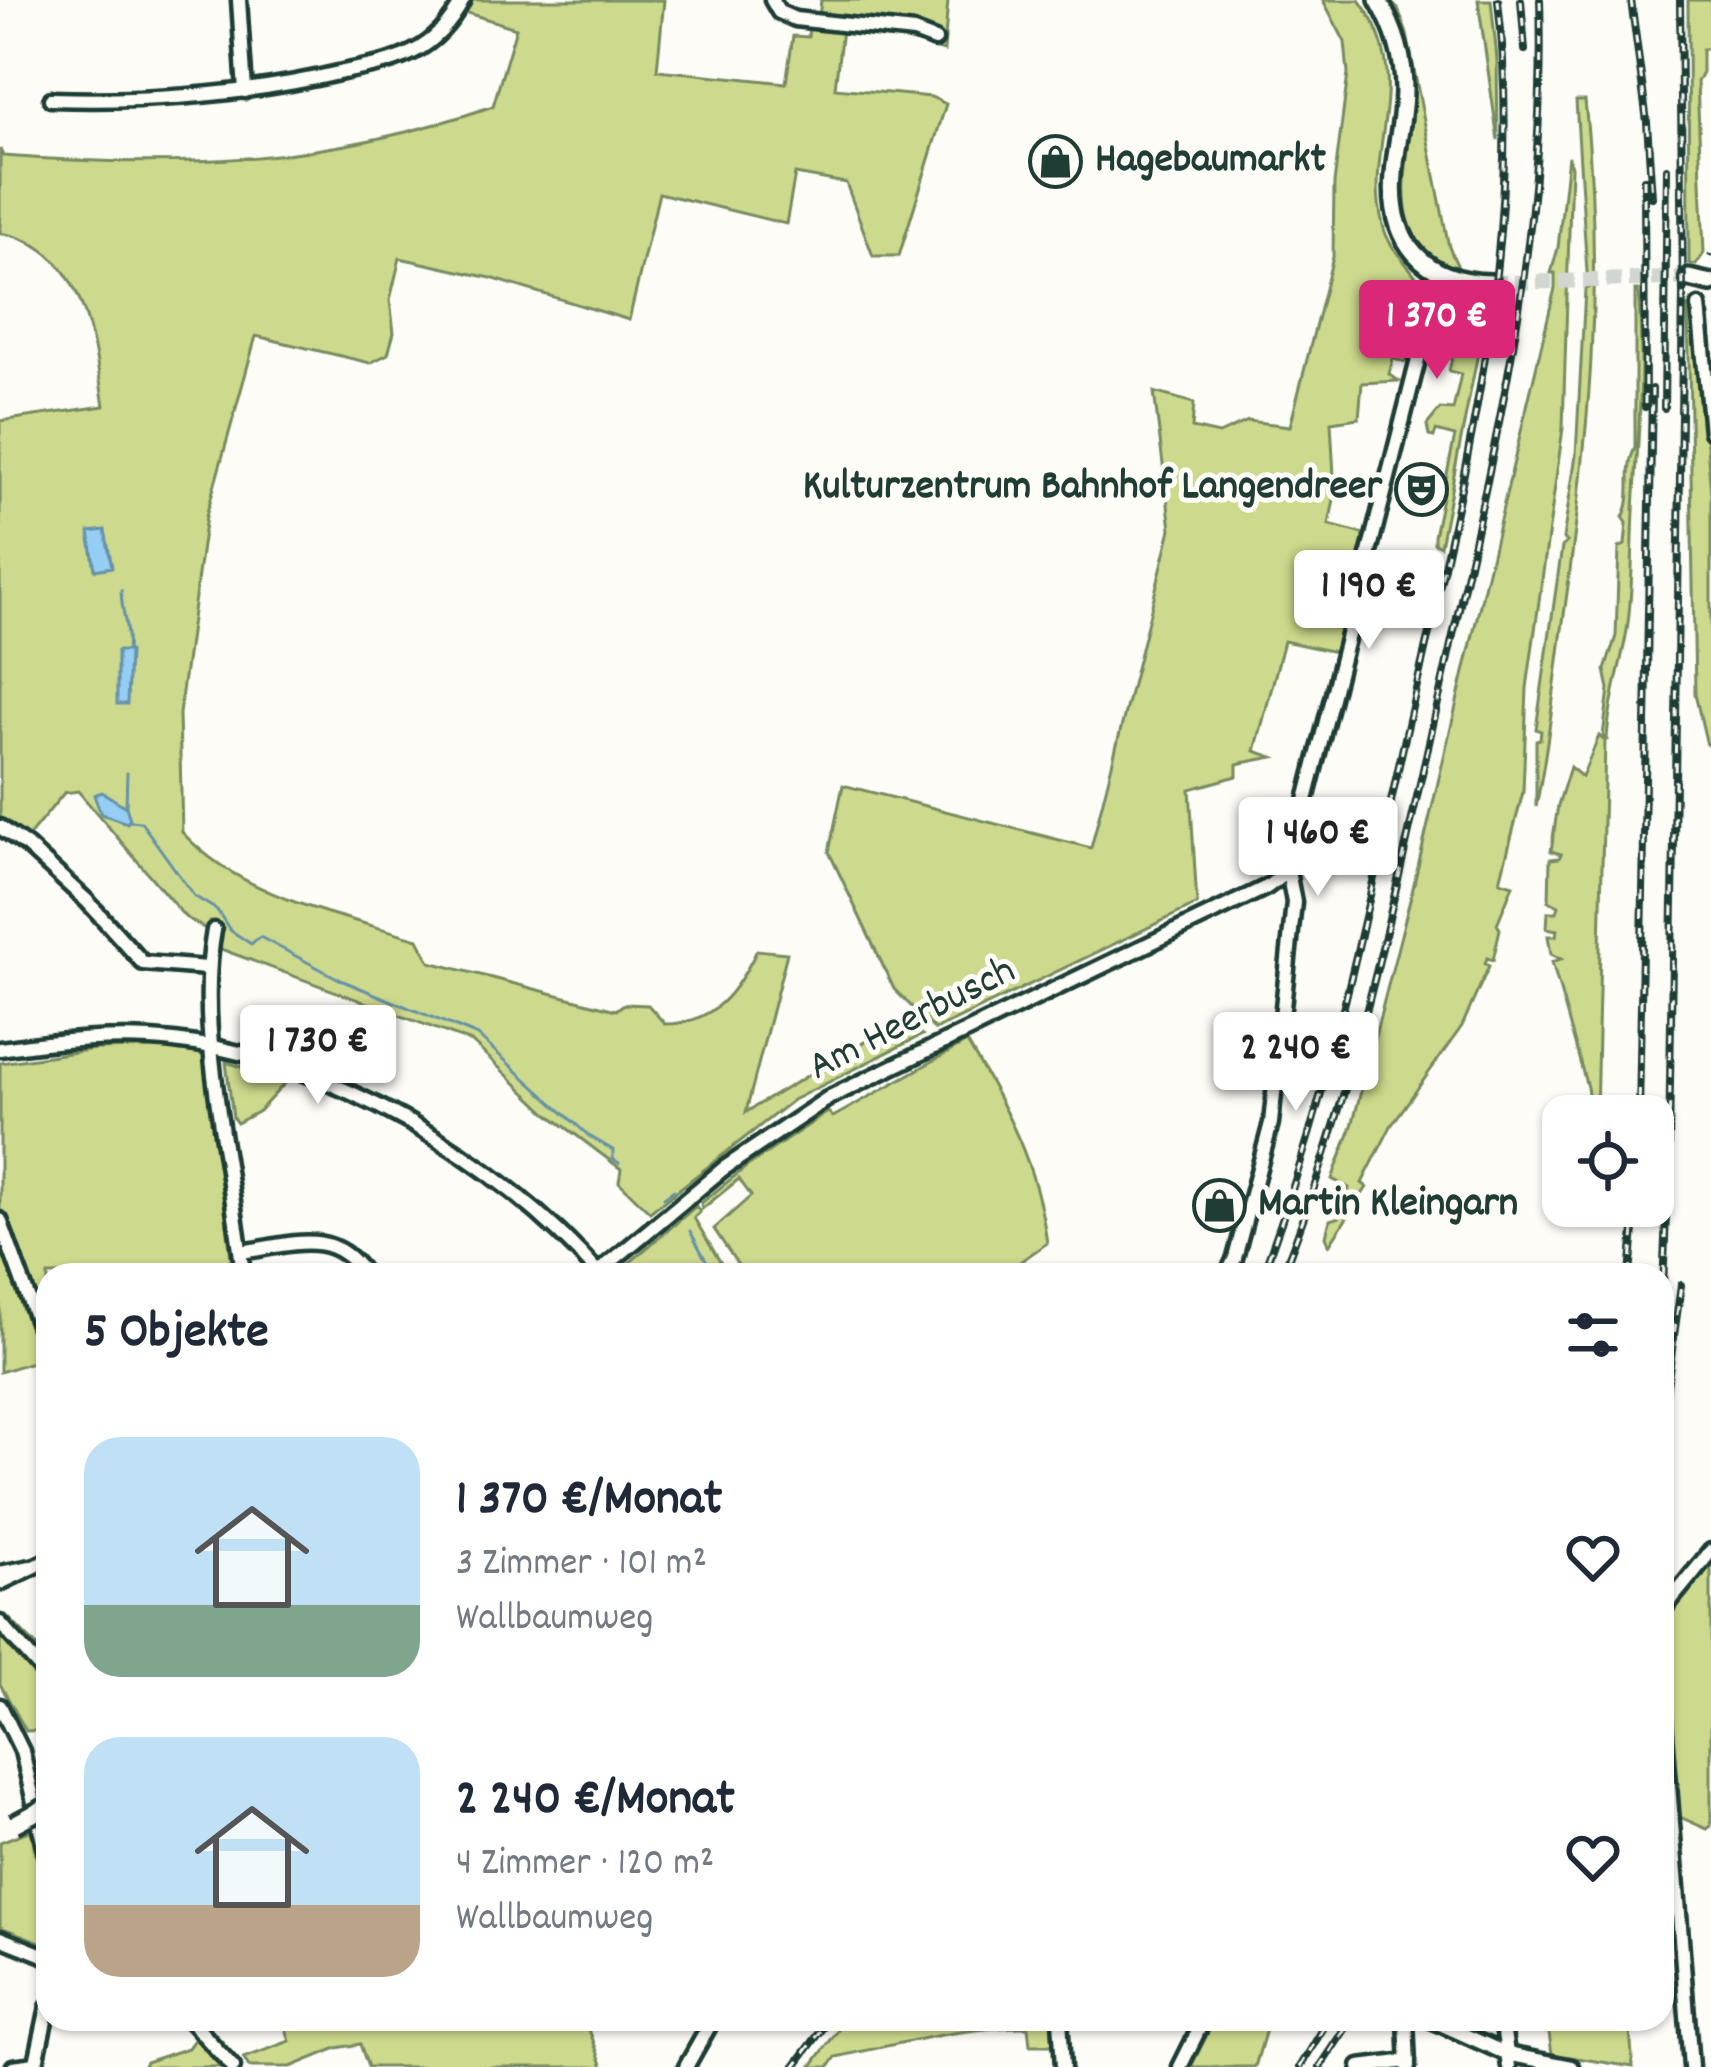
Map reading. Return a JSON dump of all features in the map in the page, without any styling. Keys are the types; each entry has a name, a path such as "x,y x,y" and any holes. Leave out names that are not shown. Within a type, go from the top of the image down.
{"main road":[{"path":"1378,0 1396,40 1404,86 1394,174 1397,221 1416,255 1444,276 1491,283"},
{"path":"7,1827 36,1812"}],"street":[{"path":"239,0 245,91"},
{"path":"51,99 145,99 245,91 399,58 436,35 464,0"},
{"path":"772,0 779,12 795,19 914,32 935,40"},
{"path":"1233,1263 1270,1123 1294,902 1288,871 1424,336 1430,293 1444,276"},
{"path":"1699,306 1711,432"},
{"path":"0,827 87,901 142,963 208,968"},
{"name":"Am Heerbusch","path":"611,1263 723,1168 830,1096 1267,887 1288,871"},
{"path":"214,930 208,968 213,1047 242,1263"},
{"path":"0,1049 151,1040 213,1047 295,1070 415,1127 472,1162 573,1244 589,1263"},
{"path":"0,1220 36,1319"},
{"path":"241,1252 309,1242 331,1244 357,1263"},
{"path":"1674,1596 1711,1551"},
{"path":"0,1583 36,1565"},
{"path":"0,1573 31,1567"},
{"path":"0,1624 36,1664"},
{"path":"0,1706 22,1751 36,1810"},
{"path":"1674,1848 1691,2067"},
{"path":"0,1938 36,1952"},
{"path":"13,2067 35,2065 43,2031"},
{"path":"200,2031 233,2067"},
{"path":"686,2067 706,2031"},
{"path":"1061,2031 1063,2067"},
{"path":"1180,2067 1198,2031"},
{"path":"1360,2067 1408,2064 1407,2031"},
{"path":"1452,2031 1508,2061 1565,2066"},
{"path":"1504,2031 1508,2061"}],"green space":[{"path":"469,0 664,0 657,70 786,83 793,36 808,37 809,26 818,27 821,0 948,0 944,51 843,21 835,88 931,97 946,104 899,256 873,256 846,183 795,174 786,224 659,193 629,320 491,278 400,258 390,300 394,333 388,354 370,363 256,336 206,516 179,714 182,832 206,855 292,901 418,939 430,962 616,1010 624,1004 648,1005 665,1024 697,1018 722,1002 757,950 787,953 746,1112 905,1018 922,1035 793,1100 650,1212 619,1182 621,1169 547,1113 472,1042 218,948 209,931 185,917 78,791 64,793 28,837 0,824 0,421 104,406 88,325 67,276 28,241 0,233 0,149 3,156 67,160 251,158 371,140 493,106 516,28 464,12"},
{"path":"1323,0 1359,0 1376,29 1387,85 1378,196 1383,225 1422,286 1405,362 1393,359 1389,374 1399,381 1362,383 1359,418 1331,422 1335,494 1329,525 1364,534 1335,652 1284,641 1255,751 1273,757 1237,764 1237,776 1190,789 1197,904 935,1030 894,989 829,852 843,785 1091,848 1171,529 1154,392 1194,403 1192,428 1219,434 1248,421 1290,426 1333,257 1334,183 1348,74 1345,42"},
{"path":"1389,0 1398,9 1407,34 1449,247 1461,274 1434,259 1417,240 1408,218 1406,170 1414,79 1407,44"},
{"path":"1478,0 1491,0 1498,140"},
{"path":"1688,0 1711,0 1711,49 1702,49 1697,82 1704,253 1696,265 1689,264"},
{"path":"1576,101 1585,101 1591,168 1591,359 1573,549 1536,807 1536,740 1541,731 1536,729 1562,547 1567,542 1563,539 1576,455 1588,288"},
{"path":"1568,156 1563,428 1527,688 1523,792 1500,881 1513,885 1497,924 1493,960 1487,958 1489,966 1462,1026 1391,1126 1362,1183 1367,1187 1329,1245 1330,1220 1340,1217 1349,1188 1332,1179 1352,1126 1412,892 1555,288 1555,273 1551,273"},
{"path":"1635,290 1641,372 1631,585 1607,739 1603,736 1609,689 1605,670 1616,636 1619,548 1625,545 1623,517 1635,448"},
{"path":"1490,292 1440,546 1434,543 1434,536 1455,436 1436,431 1434,437 1429,436 1427,425 1440,409 1453,410 1461,374 1449,371 1456,341 1450,339 1460,301"},
{"path":"1688,306 1695,306 1711,493 1711,745 1707,745 1695,694"},
{"path":"1599,736 1605,741 1597,1095 1588,1095 1552,962 1561,959 1551,954 1548,936 1556,936 1557,930 1547,928 1548,912 1557,912 1559,906 1549,901 1550,859 1561,854 1551,851 1558,805 1570,767 1582,777"},
{"path":"967,1042 1018,1138 1036,1187 1047,1243 1018,1263 737,1263 714,1229 751,1196 739,1179 702,1209 701,1203 828,1112 833,1117"},
{"path":"197,1047 207,1057 232,1263 36,1263 36,1361 0,1372 0,1063 96,1049"},
{"path":"226,1062 287,1081 259,1111 237,1123"},
{"path":"696,1206 700,1212 694,1218 721,1263 629,1263"},
{"path":"1711,1559 1711,1826 1707,1829 1680,1817 1674,1754 1674,1605"},
{"path":"6,1615 36,1646 36,1731 26,1731 0,1684 0,1619"},
{"path":"31,1830 36,1855 36,1940 0,1927 0,1842"},
{"path":"287,2031 590,2031 603,2067 368,2067 360,2044 291,2067 249,2067 244,2058 290,2041"},
{"path":"837,2031 968,2031 836,2057 829,2067 811,2067"},
{"path":"1028,2031 1052,2031 1053,2045 1030,2045"},
{"path":"1209,2031 1266,2031 1255,2067 1191,2067"},
{"path":"1549,2031 1630,2031 1633,2067 1552,2054"},
{"path":"196,2037 221,2067 143,2067 188,2048"}],"water":[{"path":"105,530 112,567 95,570 89,532"},
{"path":"117,651 129,651 127,704 117,704"},
{"path":"102,792 126,807 127,823 101,814 94,795"}],"waterway":[{"path":"121,590 127,651"},
{"path":"126,807 127,773"},
{"path":"129,821 141,822 194,896 217,910 230,930 251,944 260,937 343,981 478,1036 589,1136 613,1150 613,1159 619,1163"},
{"path":"664,1197 674,1190"},
{"path":"690,1231 707,1263"}],"tunnel":[{"path":"1491,283 1689,278"}],"railway":[{"path":"1266,1263 1307,1141 1344,1005 1467,458 1496,276 1503,184 1498,0"},
{"path":"1521,0 1525,50"},
{"path":"1286,1263 1332,1134 1372,990 1496,438 1535,179 1540,0"},
{"path":"1631,0 1652,197"},
{"path":"1664,1263 1683,295 1680,0"},
{"path":"1664,408 1667,168"},
{"path":"1644,179 1645,407"},
{"path":"1639,1095 1652,389"},
{"path":"1631,1263 1634,1227"},
{"path":"1674,1335 1681,1285"},
{"path":"794,2067 821,2031"},
{"path":"1300,2067 1322,2031"},
{"path":"1320,2067 1344,2031"}],"place":[{"name":"Hagebaumarkt","path":"1056,162"},
{"name":"Kulturzentrum Bahnhof Langendreer","path":"1421,489"},
{"name":"Martin Kleingarn","path":"1219,1206"}]}
